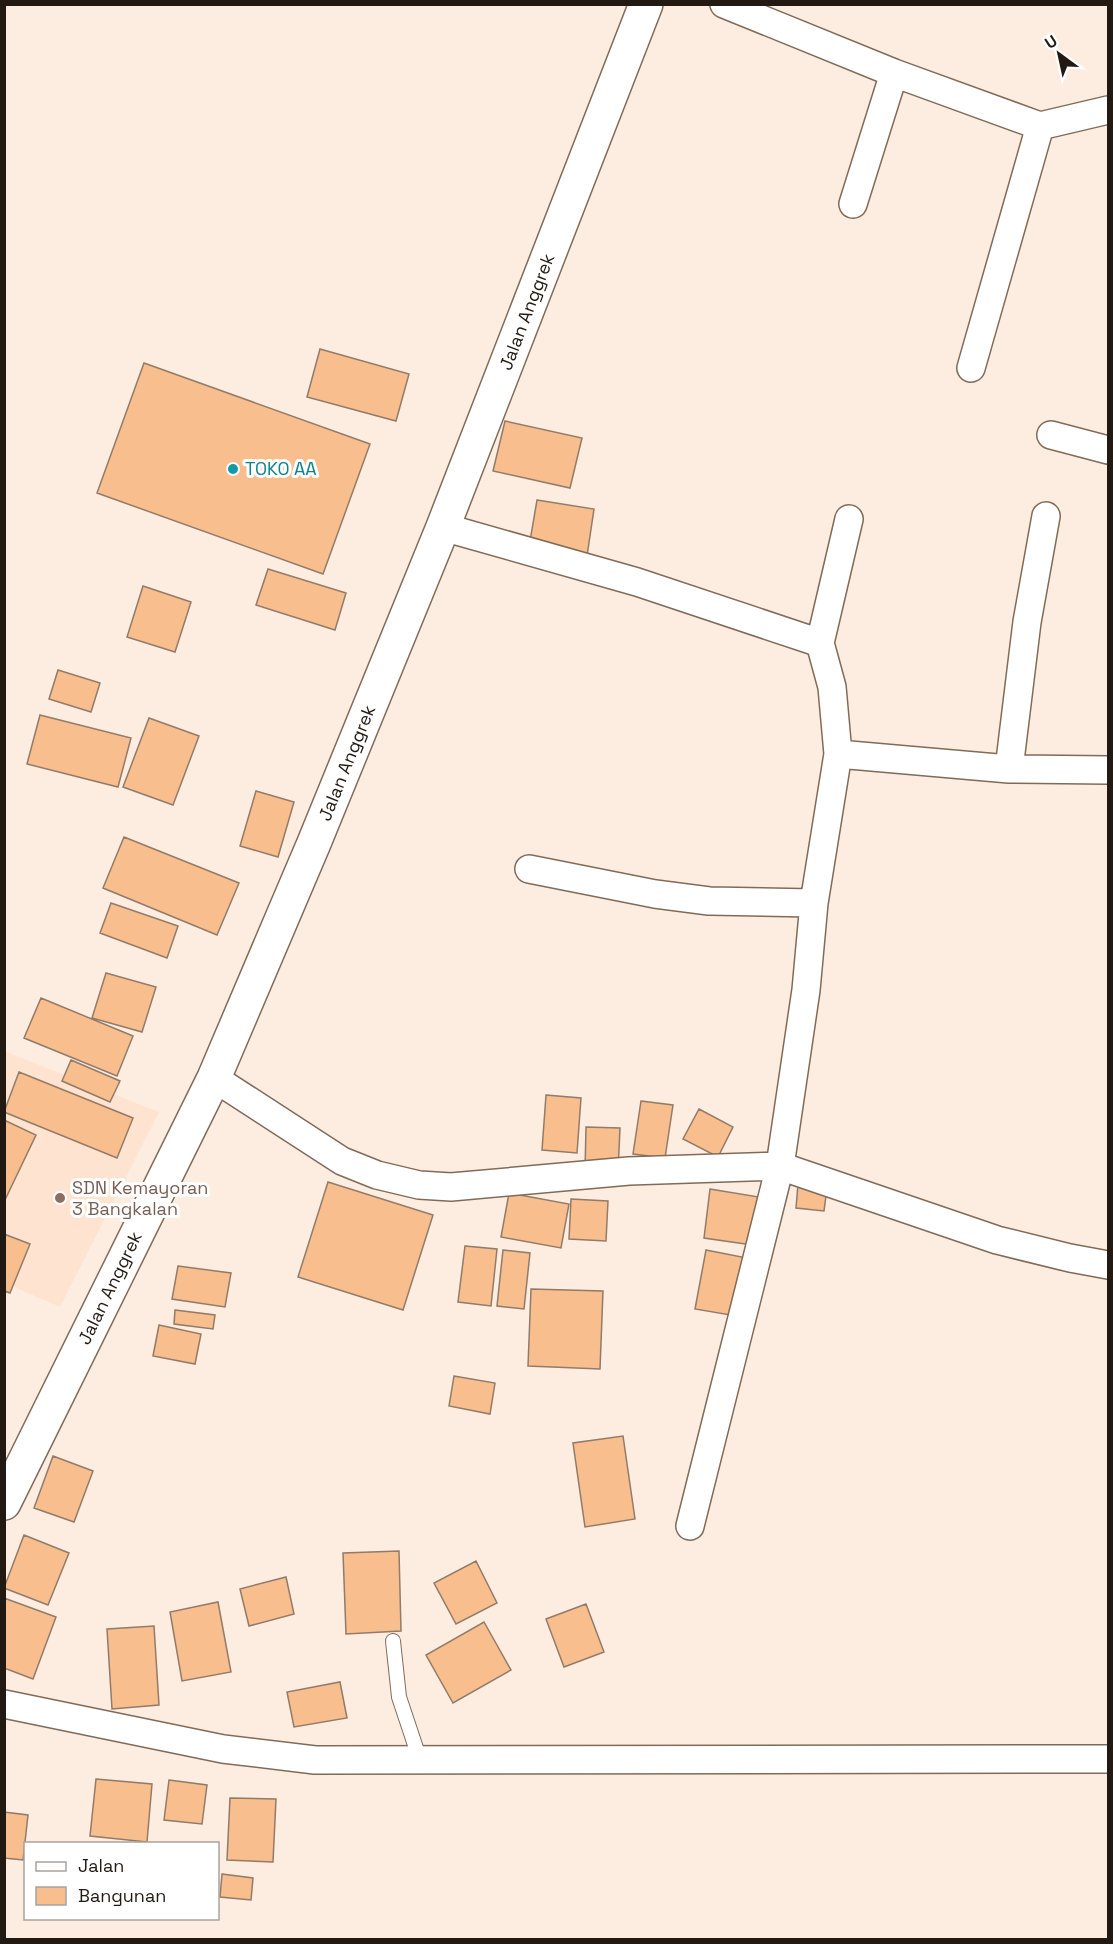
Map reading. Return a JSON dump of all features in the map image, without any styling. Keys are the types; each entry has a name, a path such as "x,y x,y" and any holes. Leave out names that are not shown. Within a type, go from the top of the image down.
{"street":[{"name":"Jalan Anggrek","path":"4,1503 214,1078 314,843 443,527 646,4"},
{"path":"724,4 894,73 1040,126 1108,110"},
{"path":"853,204 894,73"},
{"path":"971,368 1040,126"},
{"path":"1051,435 1108,450"},
{"path":"1009,769 1027,622 1046,516"},
{"path":"690,1526 780,1166 806,990 814,903 838,754 832,687 820,643 849,519"},
{"path":"443,527 637,582 820,643"},
{"path":"838,754 1009,769 1108,770"},
{"path":"529,869 655,894 710,901 814,903"},
{"path":"214,1078 342,1161 377,1175 419,1185 451,1187 629,1171 780,1166 997,1240 1070,1258 1108,1264"},
{"path":"4,1704 222,1749 315,1760 1108,1759"}],"lane":[{"path":"393,1641 399,1697 420,1760"}],"shaded area":[{"name":"SDN Kemayoran 3 Bangkalan","path":"4,1051 159,1112 60,1307 5,1283"}],"building":[{"path":"320,349 409,374 396,421 307,397"},
{"name":"TOKO AA","path":"144,363 370,444 323,574 97,493"},
{"path":"505,421 582,438 570,488 493,471"},
{"path":"537,500 594,509 587,556 529,547"},
{"path":"268,569 346,593 335,630 256,605"},
{"path":"143,586 191,602 175,652 127,637"},
{"path":"58,670 100,683 91,712 49,699"},
{"path":"40,715 131,738 118,787 27,764"},
{"path":"149,718 199,736 173,805 123,787"},
{"path":"256,791 294,802 278,857 240,846"},
{"path":"124,837 239,883 217,935 103,888"},
{"path":"111,903 178,926 167,958 100,933"},
{"path":"106,973 156,987 142,1032 92,1018"},
{"path":"41,998 133,1036 117,1076 24,1038"},
{"path":"71,1060 120,1081 110,1102 62,1081"},
{"path":"19,1072 133,1118 117,1158 4,1112"},
{"path":"546,1095 581,1098 577,1153 542,1150"},
{"path":"641,1101 673,1105 665,1158 633,1154"},
{"path":"699,1109 733,1127 718,1157 683,1139"},
{"path":"4,1120 36,1135 4,1202"},
{"path":"586,1127 620,1128 618,1172 585,1171"},
{"path":"328,1182 433,1215 403,1310 298,1277"},
{"path":"798,1184 827,1188 824,1211 796,1208"},
{"path":"710,1189 759,1197 752,1245 704,1238"},
{"path":"509,1193 569,1204 561,1248 501,1237"},
{"path":"571,1199 608,1201 606,1241 569,1239"},
{"path":"4,1234 30,1244 10,1293 4,1291"},
{"path":"465,1246 497,1249 491,1306 458,1302"},
{"path":"503,1250 530,1253 524,1309 497,1306"},
{"path":"706,1250 747,1258 736,1316 695,1309"},
{"path":"178,1266 231,1273 225,1307 172,1299"},
{"path":"531,1289 603,1291 600,1369 528,1366"},
{"path":"175,1310 215,1315 213,1329 174,1324"},
{"path":"159,1325 201,1334 195,1364 153,1356"},
{"path":"454,1376 495,1383 490,1414 449,1406"},
{"path":"623,1436 635,1519 585,1527 573,1443"},
{"path":"53,1456 93,1471 74,1522 34,1508"},
{"path":"24,1535 69,1553 48,1605 4,1588"},
{"path":"399,1551 401,1631 346,1634 343,1553"},
{"path":"476,1561 497,1603 456,1624 434,1583"},
{"path":"286,1577 294,1614 249,1626 240,1589"},
{"path":"4,1598 56,1617 33,1679 4,1668"},
{"path":"218,1602 231,1672 182,1681 170,1612"},
{"path":"586,1604 604,1652 564,1667 546,1619"},
{"path":"484,1622 511,1670 453,1703 426,1655"},
{"path":"154,1626 159,1705 112,1709 107,1629"},
{"path":"340,1682 347,1718 294,1727 287,1692"},
{"path":"96,1779 152,1784 147,1842 90,1836"},
{"path":"169,1780 207,1785 202,1824 164,1820"},
{"path":"230,1798 276,1799 273,1862 227,1860"},
{"path":"4,1812 28,1815 23,1860 4,1858"},
{"path":"222,1874 253,1878 251,1900 220,1897"}],"place":[{"name":"TOKO AA","path":"233,469"},
{"name":"SDN Kemayoran 3 Bangkalan","path":"60,1198"}]}
